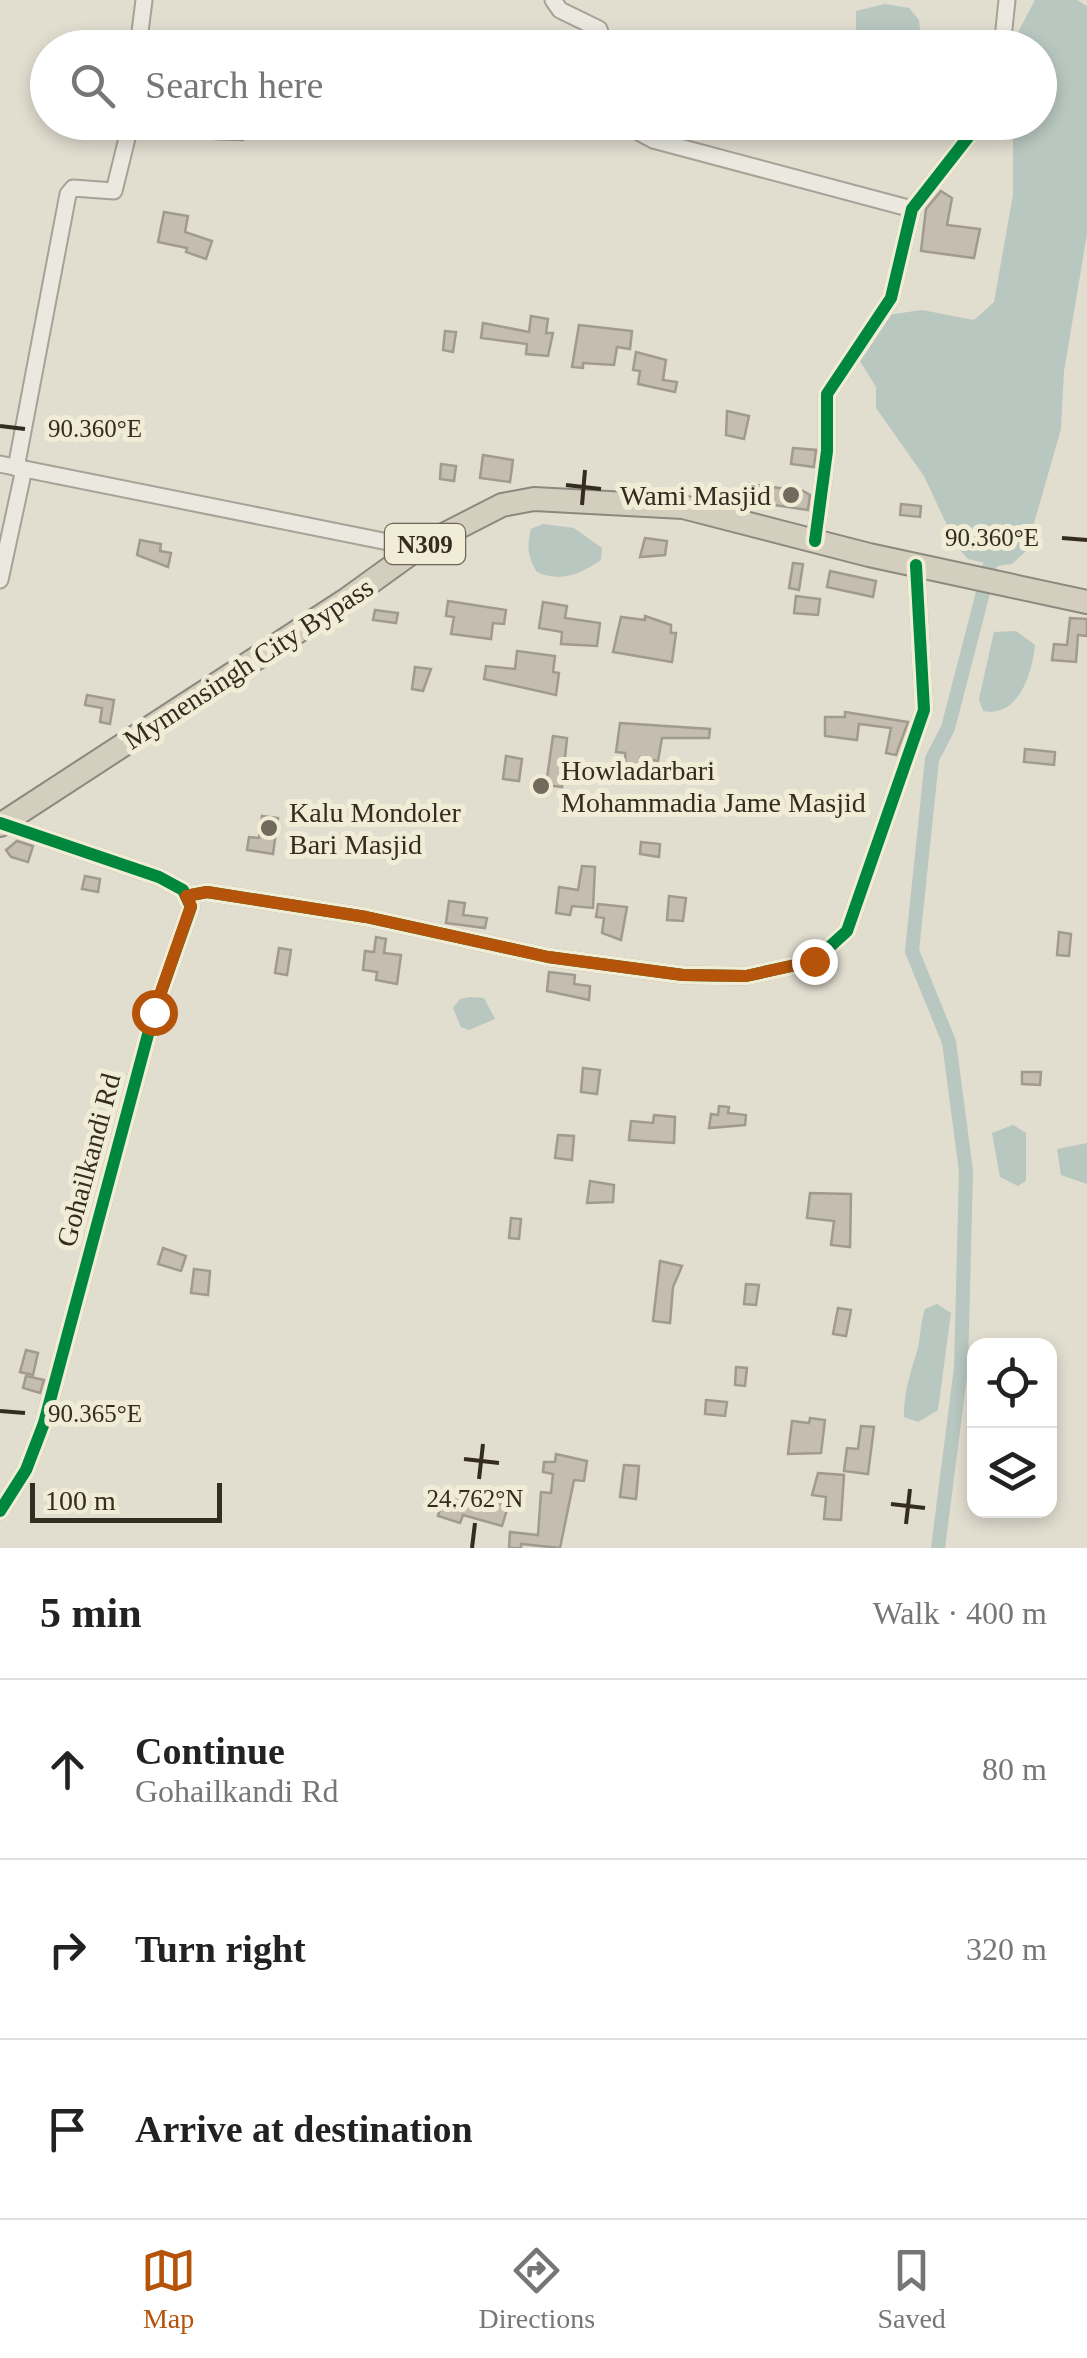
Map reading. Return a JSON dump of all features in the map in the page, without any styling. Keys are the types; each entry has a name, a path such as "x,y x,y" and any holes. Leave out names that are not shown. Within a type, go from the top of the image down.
{"highway":[{"name":"Mymensingh City Bypass","path":"1,824 418,548 502,505 534,499 683,507 916,566 1079,601"}],"street":[{"path":"140,30 144,0"},
{"path":"553,0 560,10 600,30"},
{"path":"1004,30 1007,0"},
{"path":"0,580 13,467 68,194 74,188 114,191 126,140"},
{"path":"653,140 912,210"},
{"path":"815,541 827,451 826,394 891,298 912,210 966,140"},
{"path":"13,467 418,548"},
{"path":"1,824 159,878 186,896 207,892 366,917 548,957 683,975 746,976 814,961 847,931 924,710 916,566"},
{"name":"Gohailkandi Rd","path":"0,1511 26,1470 44,1423 154,1012 191,906 186,896"}],"shaded area":[{"path":"1035,0 1077,0 1087,6 1087,234 1064,371 1061,429 1026,551 1012,564 997,566 968,559 957,547 924,476 876,408 876,387 860,361 863,347 887,315 922,310 974,320 994,302 1013,195 1013,140 1057,140 1057,30 1019,30"},
{"path":"885,4 909,8 919,20 920,30 856,30 856,11"},
{"path":"543,524 574,528 602,548 601,560 570,575 554,577 537,572 529,541 531,529"},
{"path":"1016,631 1035,645 1027,680 1006,708 983,711 979,699 994,632"},
{"path":"484,998 495,1019 469,1030 461,1027 453,1008 460,999"},
{"path":"1013,1125 1026,1133 1026,1181 1018,1186 1000,1177 992,1133"},
{"path":"1087,1143 1087,1184 1061,1175 1057,1149"},
{"path":"937,1304 951,1313 938,1410 918,1422 904,1417 906,1391 925,1309"}],"building":[{"path":"941,191 952,198 947,225 980,229 974,258 921,251 926,209"},
{"path":"164,212 188,216 185,232 212,241 206,259 186,252 187,248 158,242"},
{"path":"531,316 548,319 546,333 553,333 548,356 526,354 527,344 481,338 483,323 529,332"},
{"path":"579,325 632,331 630,349 617,347 614,365 583,363 583,368 572,367"},
{"path":"445,331 456,332 453,352 443,350"},
{"path":"636,352 666,360 663,380 677,382 675,392 638,384 640,371 633,370"},
{"path":"727,411 749,416 744,439 726,435"},
{"path":"793,448 816,450 814,467 791,464"},
{"path":"483,455 513,460 510,482 480,478"},
{"path":"441,464 456,466 454,481 440,479"},
{"path":"749,484 803,491 810,495 808,510 747,501"},
{"path":"901,504 921,506 920,517 900,515"},
{"path":"645,538 667,541 665,555 640,557"},
{"path":"140,540 161,544 160,551 171,553 168,567 137,555"},
{"path":"793,563 803,564 799,590 789,588"},
{"path":"830,571 876,581 873,597 827,587"},
{"path":"796,596 820,599 818,615 794,613"},
{"path":"448,601 506,610 504,624 493,623 491,639 451,634 454,617 446,616"},
{"path":"543,602 567,606 565,618 600,623 597,646 561,644 562,632 539,628"},
{"path":"375,610 398,613 396,623 373,620"},
{"path":"645,616 671,625 671,633 676,633 672,662 613,652 621,617 645,620"},
{"path":"1070,618 1087,619 1087,636 1078,635 1076,662 1052,660 1054,644 1067,645"},
{"path":"517,651 555,656 553,672 559,673 556,695 484,679 486,666 515,669"},
{"path":"415,667 431,669 423,691 412,689"},
{"path":"87,695 114,700 110,724 100,722 102,708 85,705"},
{"path":"845,712 908,722 896,755 886,753 891,728 859,724 857,740 825,736 825,717 845,717"},
{"path":"620,723 710,729 709,738 662,738 658,761 640,758 638,780 627,779 625,753 616,752"},
{"path":"553,736 567,738 562,787 546,785"},
{"path":"1025,749 1055,752 1054,765 1024,762"},
{"path":"506,756 522,759 519,781 503,779"},
{"name":"Kalu Mondoler Bari Masjid","path":"262,816 278,818 273,854 247,850 249,837 259,838"},
{"path":"17,841 33,846 28,862 11,857 6,850"},
{"path":"641,842 660,844 659,857 640,854"},
{"path":"582,866 595,867 593,908 572,906 570,915 556,913 559,887 578,890"},
{"path":"85,876 100,879 98,892 82,889"},
{"path":"669,896 686,898 683,921 667,920"},
{"path":"449,901 465,903 463,915 487,918 485,928 446,923"},
{"path":"598,904 627,907 621,940 602,933 604,918 596,917"},
{"path":"1059,932 1071,934 1069,956 1057,955"},
{"path":"376,937 386,939 384,953 401,955 397,984 376,980 377,972 363,970 365,951 374,952"},
{"path":"279,948 291,950 287,975 275,973"},
{"path":"549,972 575,975 574,984 590,986 589,1000 547,991"},
{"path":"583,1068 600,1070 597,1094 581,1092"},
{"path":"1022,1072 1041,1072 1040,1085 1022,1084"},
{"path":"719,1106 729,1107 728,1113 746,1115 745,1125 709,1128 711,1114 718,1115"},
{"path":"654,1115 675,1117 674,1143 629,1140 631,1121 653,1123"},
{"path":"558,1135 574,1136 572,1160 555,1158"},
{"path":"590,1181 614,1185 613,1202 587,1203"},
{"path":"810,1193 851,1194 850,1247 831,1245 834,1221 807,1218"},
{"path":"511,1218 521,1219 519,1239 509,1238"},
{"path":"163,1248 186,1256 181,1271 158,1264"},
{"path":"660,1261 682,1266 673,1287 670,1323 653,1321"},
{"path":"194,1269 210,1271 208,1295 191,1293"},
{"path":"746,1284 759,1285 756,1305 744,1304"},
{"path":"838,1308 851,1310 846,1336 833,1334"},
{"path":"26,1350 38,1353 33,1375 20,1372"},
{"path":"736,1367 747,1368 745,1386 735,1385"},
{"path":"26,1376 44,1380 40,1393 23,1388"},
{"path":"706,1400 727,1402 725,1416 705,1414"},
{"path":"810,1418 825,1420 821,1453 788,1454 792,1421 809,1423"},
{"path":"861,1426 874,1427 868,1474 844,1471 847,1448 858,1449"},
{"path":"556,1454 587,1461 584,1481 574,1480 560,1548 521,1544 521,1548 509,1548 510,1532 538,1535 541,1492 551,1493 553,1474 543,1472 544,1462 555,1462"},
{"path":"624,1465 639,1466 636,1499 620,1497"},
{"path":"818,1473 844,1475 841,1520 824,1519 826,1497 812,1495"},
{"path":"444,1496 483,1508 485,1499 508,1506 502,1526 463,1515 460,1523 438,1516"}],"waterway":[{"path":"938,1548 961,1368 966,1171 949,1042 912,951 932,759 948,728 994,550"}],"cycle path":[{"path":"815,541 827,451 827,394 891,298 912,209 966,140"},
{"path":"186,896 207,892 366,917 548,957 683,975 746,976 814,961 847,931 924,710 916,565"},
{"path":"0,823 159,877 183,890 191,907 154,1012 44,1423 26,1470 0,1511"}],"place":[{"name":"Wami Masjid","path":"791,495"},
{"name":"Howladarbari Mohammadia Jame Masjid","path":"541,786"},
{"name":"Kalu Mondoler Bari Masjid","path":"269,828"}],"route":[{"path":"154,1012 191,906 186,896 207,892 366,917 548,957 683,975 746,976 814,961"}]}
